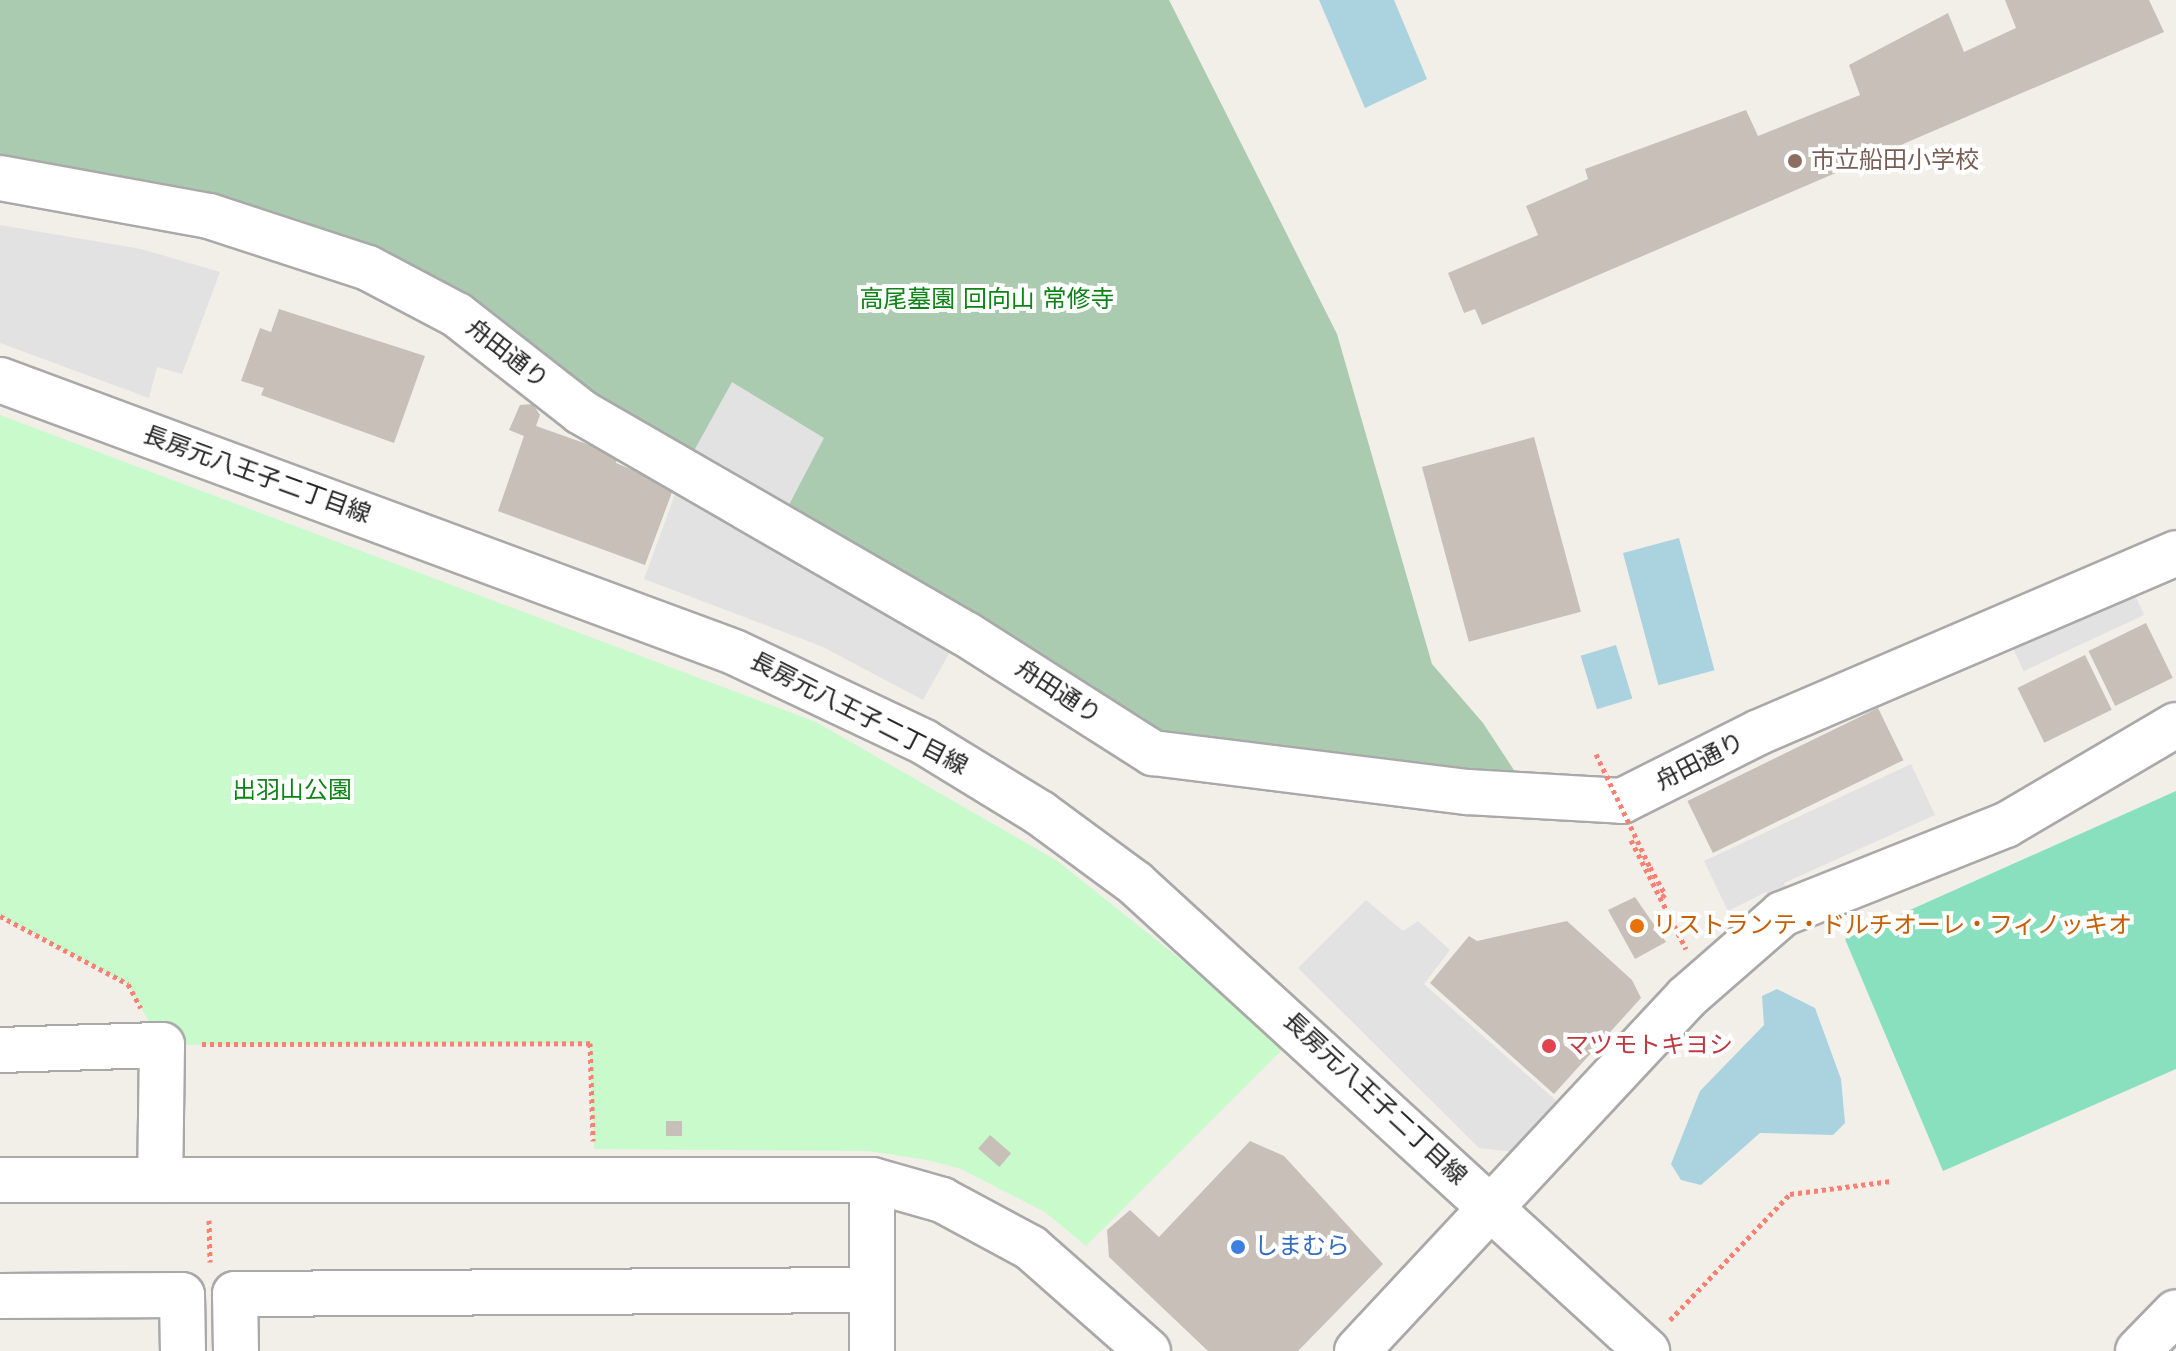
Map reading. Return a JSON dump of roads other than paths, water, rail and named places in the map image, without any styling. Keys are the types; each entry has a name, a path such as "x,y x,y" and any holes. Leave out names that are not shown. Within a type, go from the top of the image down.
{"street":[{"name":"舟田通り","path":"0,178 209,216 368,268 457,315 581,412 780,522 1153,753 1612,801 2176,553"},
{"name":"長房元八王子二丁目線","path":"0,380 734,652 924,742 1040,813 1135,883 1494,1208 1657,1337"},
{"path":"1357,1351 1494,1208 1687,997 1782,914 2006,825 2176,725"},
{"path":"0,1050 162,1045 160,1180"},
{"path":"0,1180 872,1180 942,1200 1031,1248 1148,1351"},
{"path":"872,1180 872,1351"},
{"path":"236,1351 235,1294 872,1290"},
{"path":"0,1296 182,1295 183,1351"},
{"path":"2138,1351 2176,1312"}],"water":[{"path":"1319,0 1394,0 1427,79 1365,108"},
{"path":"1679,538 1714,670 1658,685 1623,553"},
{"path":"1616,645 1632,699 1597,709 1581,656"},
{"path":"1777,989 1815,1008 1841,1079 1845,1123 1833,1135 1760,1133 1701,1185 1681,1180 1671,1164 1700,1091 1764,1025 1762,996"}],"place":[{"name":"市立船田小学校","path":"1795,161"},
{"name":"リストランテ・ドルチオーレ・フィノッキオ","path":"1637,926"},
{"name":"マツモトキヨシ","path":"1549,1046"},
{"name":"しまむら","path":"1238,1247"}],"park label":[{"name":"高尾墓園 回向山 常修寺","path":"987,300"},
{"name":"出羽山公園","path":"292,791"}]}
